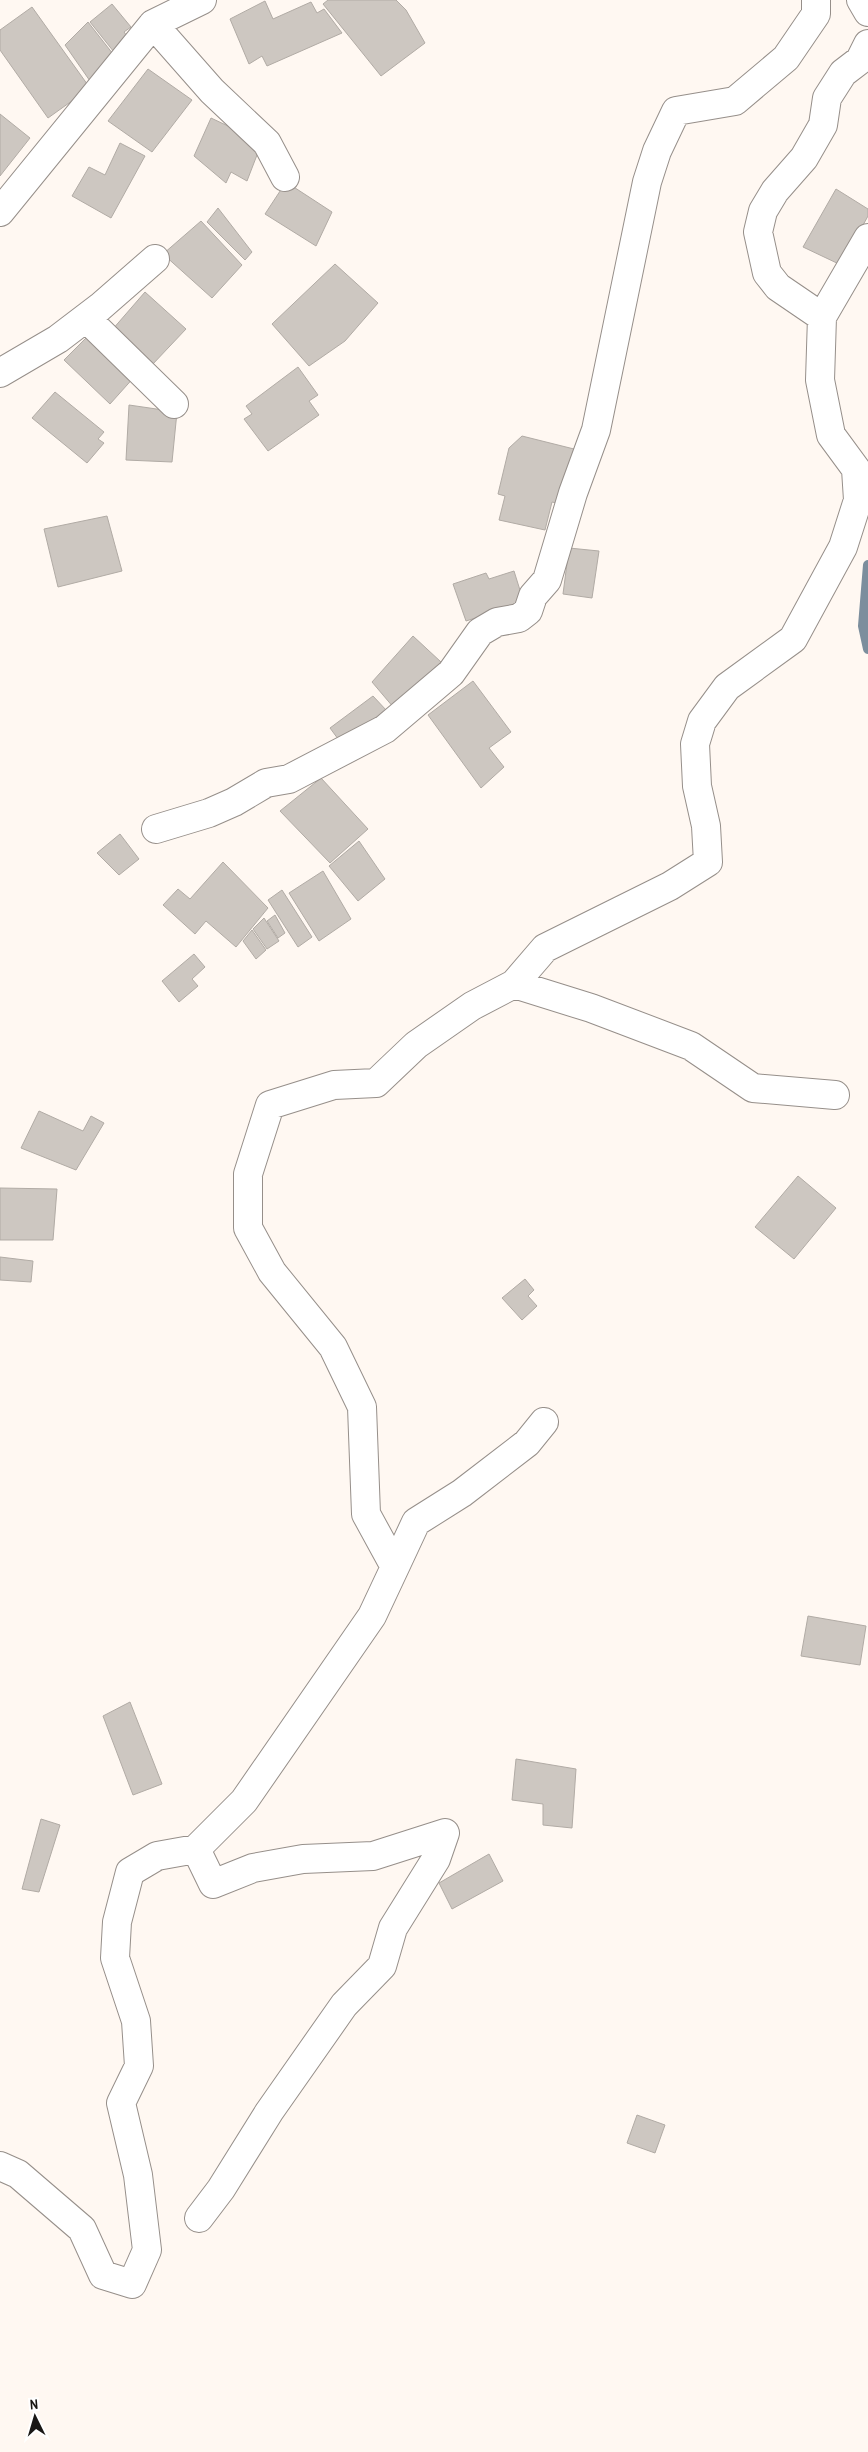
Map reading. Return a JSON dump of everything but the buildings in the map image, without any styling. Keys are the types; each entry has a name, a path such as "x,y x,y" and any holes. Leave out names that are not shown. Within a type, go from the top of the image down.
{"street":[{"path":"0,212 153,24 202,0"},
{"path":"156,829 210,813 234,802 266,783 288,779 385,729 451,673 480,632 497,622 519,618 528,612 533,596 547,580 573,492 596,430 647,182 657,152 676,111 698,109 735,101 786,58 816,14 816,0"},
{"path":"861,0 868,12"},
{"path":"153,24 212,91 267,143 285,177"},
{"path":"822,318 778,287 767,273 758,232 763,211 775,191 804,158 823,125 827,98 843,73 860,60 868,44"},
{"path":"395,1567 366,1514 362,1407 334,1347 272,1272 248,1228 248,1174 270,1105 334,1085 376,1083 416,1045 472,1006 514,984 545,948 670,886 708,862 706,826 697,786 696,744 702,721 727,687 792,639 843,547 858,500 856,469 831,435 829,426 820,380 822,318 868,238"},
{"path":"0,373 58,339 86,318 155,259"},
{"path":"86,318 174,404"},
{"path":"514,984 591,1008 691,1046 753,1088 835,1095"},
{"path":"0,2166 18,2174 82,2229 103,2275 132,2284 147,2250 138,2175 121,2103 139,2066 136,2021 115,1958 117,1922 130,1872 157,1856 196,1849 244,1801 372,1616 416,1522 462,1493 527,1443 544,1422"},
{"path":"196,1849 213,1884 254,1868 303,1859 373,1856 445,1833 436,1859 393,1928 382,1966 344,2005 270,2112 221,2189 198,2218"}],"waterway":[{"path":"868,565 863,626 868,649"}]}
